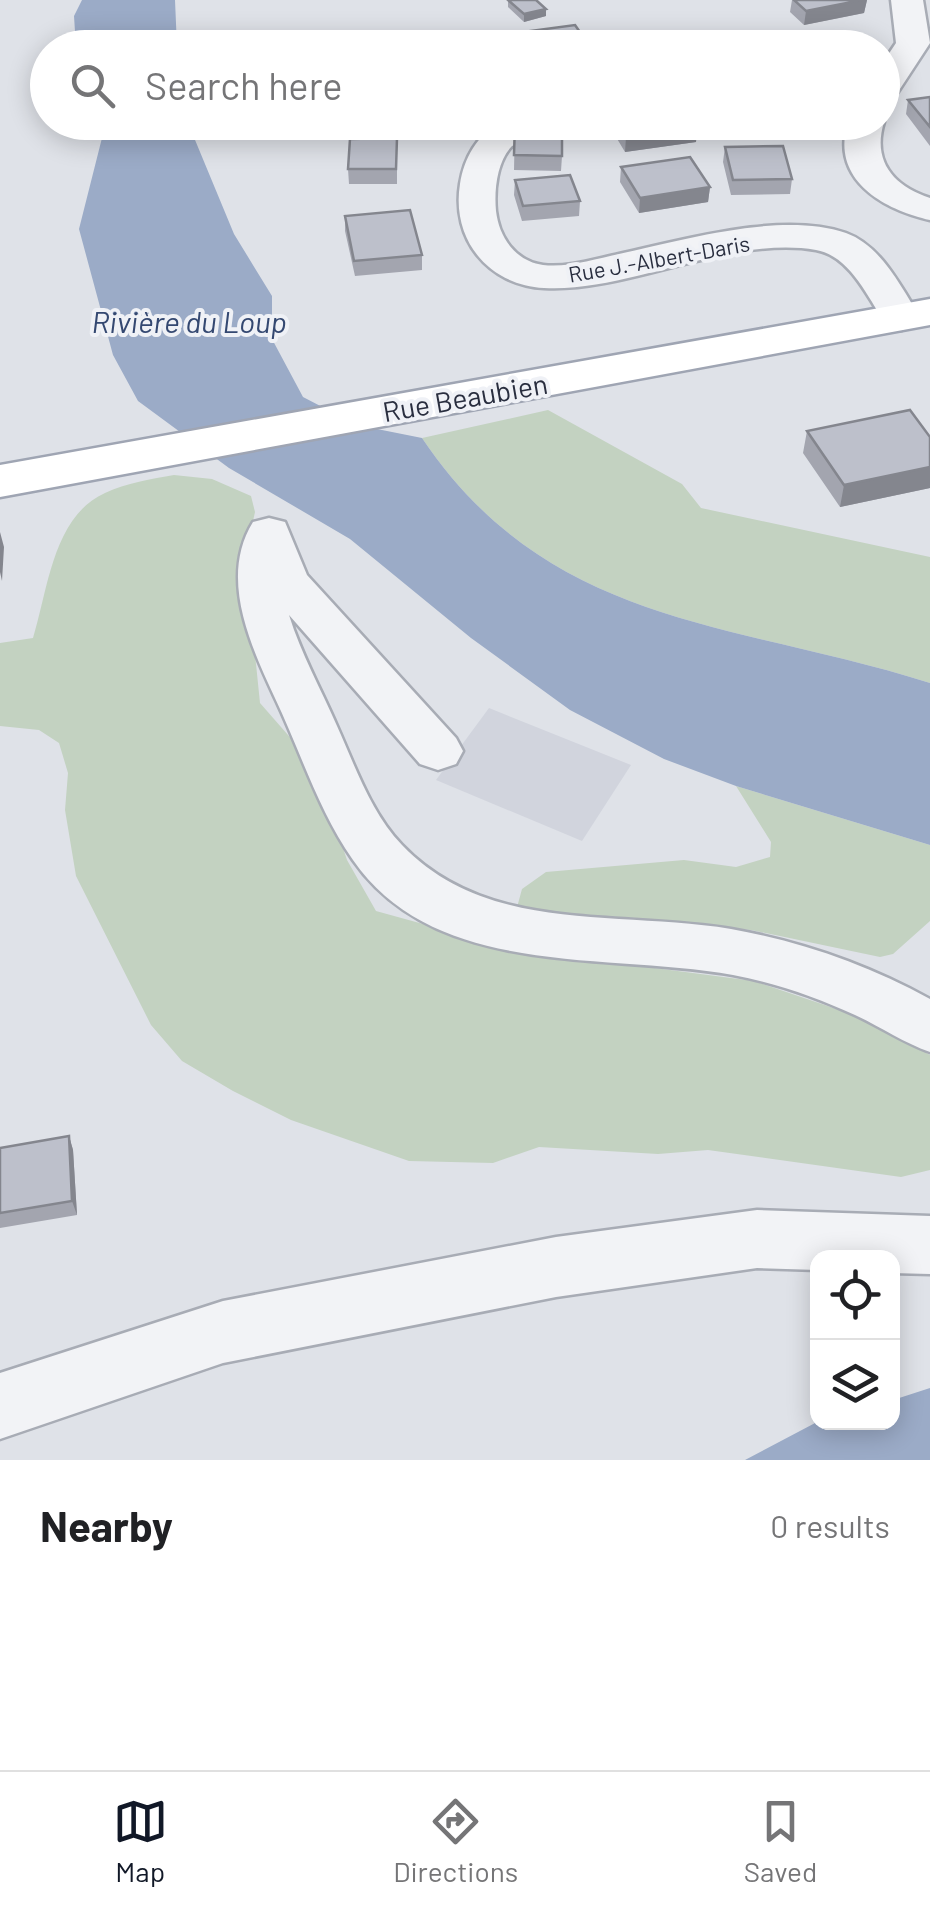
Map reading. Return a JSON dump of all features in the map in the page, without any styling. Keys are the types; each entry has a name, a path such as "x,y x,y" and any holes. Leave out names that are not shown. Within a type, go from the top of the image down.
{"main road":[{"name":"Rue Beaubien","path":"21,477 916,315"}],"street":[{"path":"900,64 913,43 907,0"},
{"name":"Rue J.-Albert-Daris","path":"496,140 482,168 475,195 476,219 485,240 512,268 552,277 776,238 816,237 856,254 916,315"},
{"path":"861,140 861,153 871,176 886,194 905,204 930,209"},
{"path":"438,751 286,582 269,534 262,576 266,615 348,804 382,859 414,888 451,910 501,928 551,936 706,948 772,961 860,993 930,1028"},
{"path":"0,1406 223,1332 556,1267 757,1240 930,1245"}],"shaded area":[{"path":"489,708 631,765 582,841 436,780"}],"green space":[{"path":"548,410 682,484 701,508 930,557 930,683 717,628 588,583 528,548 473,501 422,438"},
{"path":"174,475 212,479 251,496 255,512 245,557 260,703 302,751 325,794 347,860 376,911 517,950 754,981 866,1019 930,1055 930,1170 901,1177 708,1150 658,1154 539,1147 493,1163 409,1161 291,1120 182,1061 151,1025 76,876 65,810 68,773 59,743 39,730 0,726 0,643 33,638 55,556 74,519 105,493"},
{"path":"736,786 930,845 930,921 893,954 880,957 751,930 516,911 522,889 546,872 684,860 736,867 770,857 771,842"}],"water":[{"path":"82,0 175,0 176,30 75,30 74,16"},
{"name":"Rivière du Loup","path":"101,140 195,140 234,234 272,296 272,339 303,397 357,425 422,438 473,501 528,548 588,583 717,628 930,683 930,845 736,786 664,759 570,710 471,638 350,539 229,468 138,401 113,355 79,229"},
{"path":"930,1388 930,1460 745,1460 810,1426 810,1430 900,1430 900,1398"}],"building":[{"path":"508,0 536,0 546,9 524,14"},
{"path":"794,0 862,0 806,11"},
{"path":"575,25 578,30 538,30"},
{"path":"930,97 930,127 908,100"},
{"path":"350,140 397,140 396,169 348,169"},
{"path":"514,140 562,140 562,156 514,155"},
{"path":"783,146 792,179 733,180 725,147"},
{"path":"690,157 710,187 640,198 621,167"},
{"path":"570,175 580,201 523,206 515,180"},
{"path":"410,210 422,255 354,261 345,216"},
{"path":"910,410 930,437 930,467 844,485 807,431"},
{"path":"69,1136 72,1201 0,1213 0,1148"}]}
